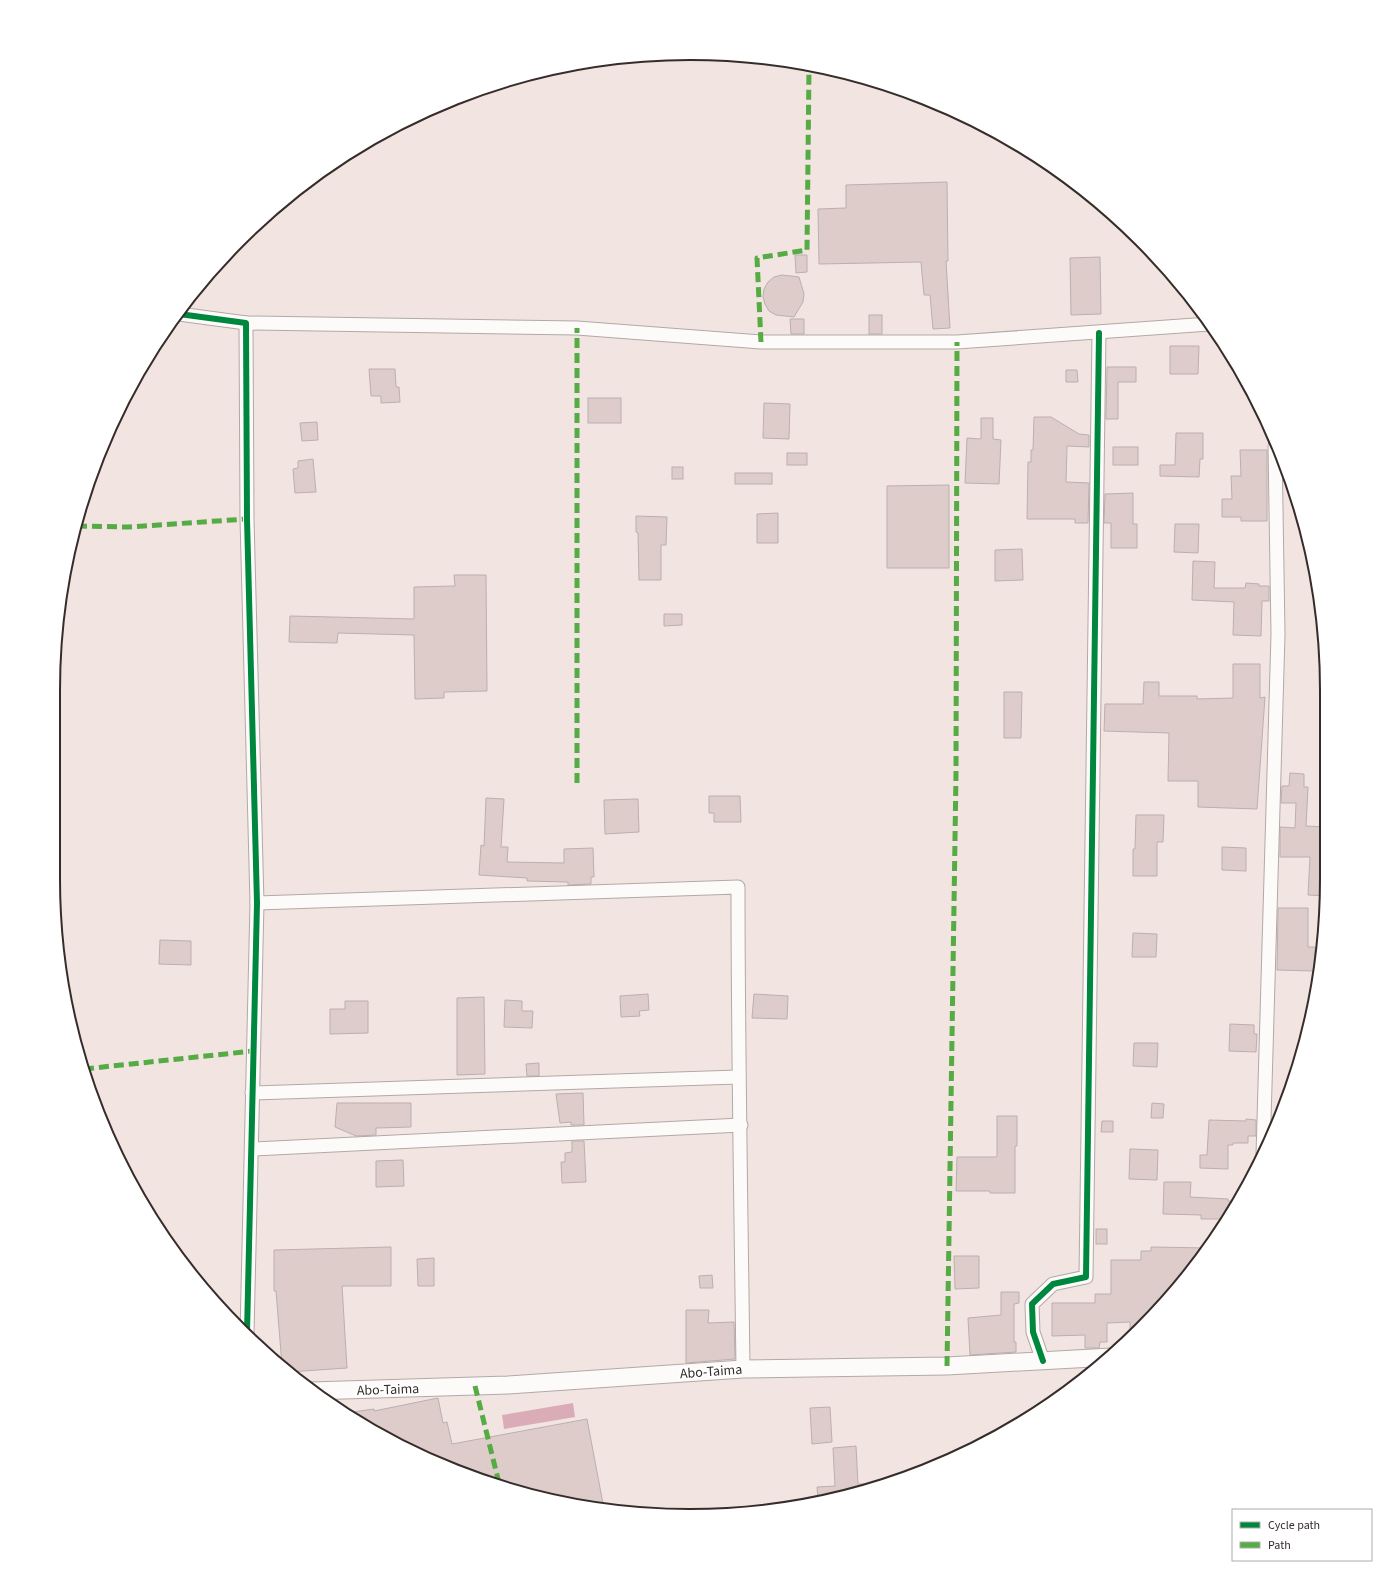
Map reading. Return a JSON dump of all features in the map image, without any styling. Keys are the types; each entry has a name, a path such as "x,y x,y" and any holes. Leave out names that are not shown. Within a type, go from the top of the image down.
{"street":[{"path":"184,315 246,323 577,328 768,342 958,342 1203,324"},
{"path":"246,323 247,519 257,903 247,1326"},
{"path":"1043,1361 1033,1332 1032,1304 1053,1284 1086,1277 1099,333"},
{"path":"1263,1139 1278,641 1275,457"},
{"path":"257,903 738,886 738,1077 741,1126 743,1369"},
{"path":"252,1093 738,1077"},
{"path":"252,1149 741,1126"},
{"name":"Abo-Taima","path":"321,1390 508,1385 743,1369 947,1366 1098,1358"}],"shaded area":[{"path":"573,1403 575,1417 504,1429 502,1415"}],"building":[{"path":"947,182 948,261 946,261 950,328 933,329 930,295 924,295 921,262 819,264 818,209 846,208 846,185"},
{"path":"795,255 807,255 807,272 796,273"},
{"path":"1100,257 1101,314 1071,315 1070,258"},
{"path":"782,275 799,277 804,294 803,302 794,317 776,315 769,311 763,297 764,289 768,282 774,277"},
{"path":"869,315 882,315 882,334 869,334"},
{"path":"790,319 804,319 804,334 791,334"},
{"path":"1170,346 1199,346 1198,374 1170,374"},
{"path":"1107,367 1136,367 1136,382 1118,382 1118,419 1106,419"},
{"path":"369,369 395,369 396,387 399,387 400,402 381,403 381,396 371,396"},
{"path":"1066,370 1077,370 1078,382 1066,382"},
{"path":"588,398 621,398 621,423 588,423"},
{"path":"764,403 790,404 789,439 763,438"},
{"path":"1034,417 1051,417 1079,434 1089,435 1089,447 1067,446 1066,482 1089,483 1088,523 1075,523 1075,519 1027,519 1028,462 1031,462 1031,450 1033,450"},
{"path":"981,418 993,418 993,439 1001,440 999,484 965,483 967,438 981,439"},
{"path":"317,422 318,440 302,441 300,423"},
{"path":"1176,433 1203,433 1203,459 1200,459 1199,477 1160,476 1160,465 1175,465"},
{"path":"1113,447 1138,447 1138,465 1113,465"},
{"path":"1240,450 1267,450 1267,521 1241,521 1241,517 1222,517 1222,499 1232,499 1231,476 1241,476"},
{"path":"787,453 807,453 807,465 787,465"},
{"path":"313,459 316,492 295,493 293,469 298,468 298,461"},
{"path":"672,467 683,467 683,479 672,479"},
{"path":"735,473 772,473 772,484 735,484"},
{"path":"949,485 949,568 887,568 887,486"},
{"path":"1133,493 1133,524 1137,524 1137,548 1111,548 1111,523 1104,523 1105,494"},
{"path":"778,513 778,543 757,543 757,514"},
{"path":"636,516 667,517 666,545 661,545 661,580 639,580 638,533 636,532"},
{"path":"1175,524 1199,524 1198,553 1174,552"},
{"path":"1022,549 1023,580 995,581 995,550"},
{"path":"1193,561 1215,562 1214,588 1245,588 1246,583 1259,584 1259,586 1269,586 1269,601 1262,601 1261,636 1233,635 1234,602 1192,600"},
{"path":"454,575 486,575 487,691 444,692 444,698 415,699 414,635 338,633 337,643 289,642 290,616 414,619 414,587 455,586"},
{"path":"664,614 682,614 682,625 664,626"},
{"path":"1233,664 1260,664 1260,698 1265,697 1257,809 1198,807 1198,781 1168,781 1169,733 1104,731 1105,704 1143,704 1144,682 1159,682 1159,696 1197,696 1197,699 1233,698"},
{"path":"1004,692 1022,692 1021,738 1004,738"},
{"path":"1290,773 1304,774 1304,787 1308,787 1306,826 1320,827 1320,896 1308,895 1310,857 1280,857 1280,827 1295,828 1296,803 1281,803 1282,786 1289,786"},
{"path":"709,796 740,796 741,822 714,822 714,813 709,813"},
{"path":"486,798 504,799 501,847 508,847 507,862 564,863 564,849 593,848 594,877 591,877 591,884 568,885 568,882 527,881 527,878 479,875 481,845 484,846"},
{"path":"638,799 639,832 605,834 604,800"},
{"path":"1136,815 1164,815 1163,842 1157,842 1157,876 1133,876 1133,849 1135,849"},
{"path":"1222,847 1246,848 1246,871 1222,870"},
{"path":"1278,908 1308,908 1308,947 1315,947 1313,971 1277,970"},
{"path":"1133,933 1157,934 1156,957 1132,957"},
{"path":"160,940 191,941 191,965 159,964"},
{"path":"648,994 649,1010 639,1011 640,1016 621,1017 620,996"},
{"path":"754,994 788,996 787,1019 752,1018"},
{"path":"484,997 485,1074 457,1075 457,998"},
{"path":"505,1000 522,1001 522,1011 533,1011 532,1028 504,1027"},
{"path":"345,1001 368,1001 368,1033 330,1034 330,1009 345,1009"},
{"path":"1230,1024 1254,1025 1254,1034 1257,1034 1256,1052 1229,1051"},
{"path":"1134,1043 1158,1043 1157,1067 1133,1066"},
{"path":"539,1063 539,1076 527,1076 526,1064"},
{"path":"583,1093 584,1125 571,1125 571,1122 560,1123 556,1094"},
{"path":"337,1103 411,1103 411,1127 376,1128 376,1135 356,1136 335,1127"},
{"path":"1152,1103 1164,1104 1163,1118 1151,1118"},
{"path":"997,1116 1017,1116 1017,1146 1015,1146 1015,1193 956,1191 957,1157 997,1157"},
{"path":"1246,1119 1256,1120 1256,1136 1248,1136 1248,1143 1233,1143 1233,1145 1228,1145 1228,1169 1200,1168 1200,1155 1207,1155 1209,1120 1246,1121"},
{"path":"1102,1121 1113,1121 1113,1132 1101,1132"},
{"path":"572,1141 584,1141 586,1182 562,1183 561,1162 565,1162 565,1153 572,1152"},
{"path":"1130,1149 1158,1150 1157,1180 1129,1179"},
{"path":"403,1160 404,1186 376,1187 376,1161"},
{"path":"1164,1182 1191,1182 1190,1197 1228,1199 1228,1201 1231,1201 1220,1219 1201,1219 1201,1215 1163,1214"},
{"path":"1096,1229 1107,1229 1107,1244 1096,1244"},
{"path":"391,1247 391,1286 342,1286 347,1368 297,1371 281,1358 276,1291 274,1291 274,1250"},
{"path":"1151,1247 1201,1248 1164,1294 1130,1329 1130,1322 1107,1323 1107,1342 1100,1342 1099,1348 1085,1348 1085,1335 1052,1336 1052,1303 1095,1303 1095,1294 1111,1294 1111,1260 1141,1260 1141,1251 1151,1251"},
{"path":"954,1256 979,1256 979,1288 955,1289"},
{"path":"434,1258 434,1286 418,1286 417,1259"},
{"path":"712,1275 713,1288 700,1288 699,1276"},
{"path":"1001,1292 1019,1292 1019,1303 1014,1304 1014,1342 1016,1342 1016,1352 970,1355 968,1318 1001,1315"},
{"path":"686,1310 709,1310 708,1323 734,1322 735,1359 686,1363"},
{"path":"438,1398 443,1423 447,1422 452,1444 587,1419 603,1503 527,1488 487,1476 411,1444 354,1412 374,1409 374,1411"},
{"path":"830,1407 832,1442 812,1444 810,1408"},
{"path":"856,1446 858,1484 866,1484 818,1496 817,1487 835,1486 833,1448"}],"marked path":[{"path":"761,342 757,258 807,250 809,71"},
{"path":"577,328 577,783"},
{"path":"947,1366 956,773 957,342"},
{"path":"81,526 128,527 247,519"},
{"path":"89,1068 253,1051"},
{"path":"475,1386 498,1479"}],"cycle path":[{"path":"184,315 246,323 247,519 257,903 247,1326"},
{"path":"1043,1361 1033,1332 1032,1304 1053,1284 1086,1277 1099,333"}]}
